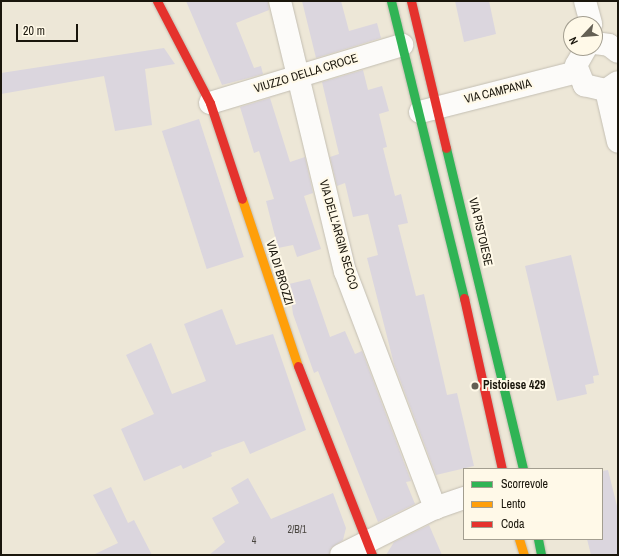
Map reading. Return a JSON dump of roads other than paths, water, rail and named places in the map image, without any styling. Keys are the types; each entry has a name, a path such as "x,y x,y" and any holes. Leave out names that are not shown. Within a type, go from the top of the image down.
{"main road":[{"name":"VIA DI BROZZI","path":"157,1 210,103 294,357 369,548"},
{"name":"VIA PISTOIESE","path":"391,1 402,45 429,110 523,468"},
{"name":"VIA PISTOIESE","path":"411,1 429,110 502,468"},
{"path":"519,540 524,555"},
{"path":"538,540 541,555"}],"street":[{"name":"VIA DELL'ARGIN SECCO","path":"280,1 296,76 345,271 435,508"},
{"path":"585,1 589,16"},
{"path":"603,44 609,45 618,52"},
{"name":"VIUZZO DELLA CROCE","path":"210,103 402,45"},
{"path":"579,56 577,72 584,85 612,86 618,142"},
{"name":"VIA CAMPANIA","path":"429,110 577,72"},
{"path":"341,555 369,548 435,508 463,498"}],"place":[{"name":"Pistoiese 429","path":"475,386"}]}
